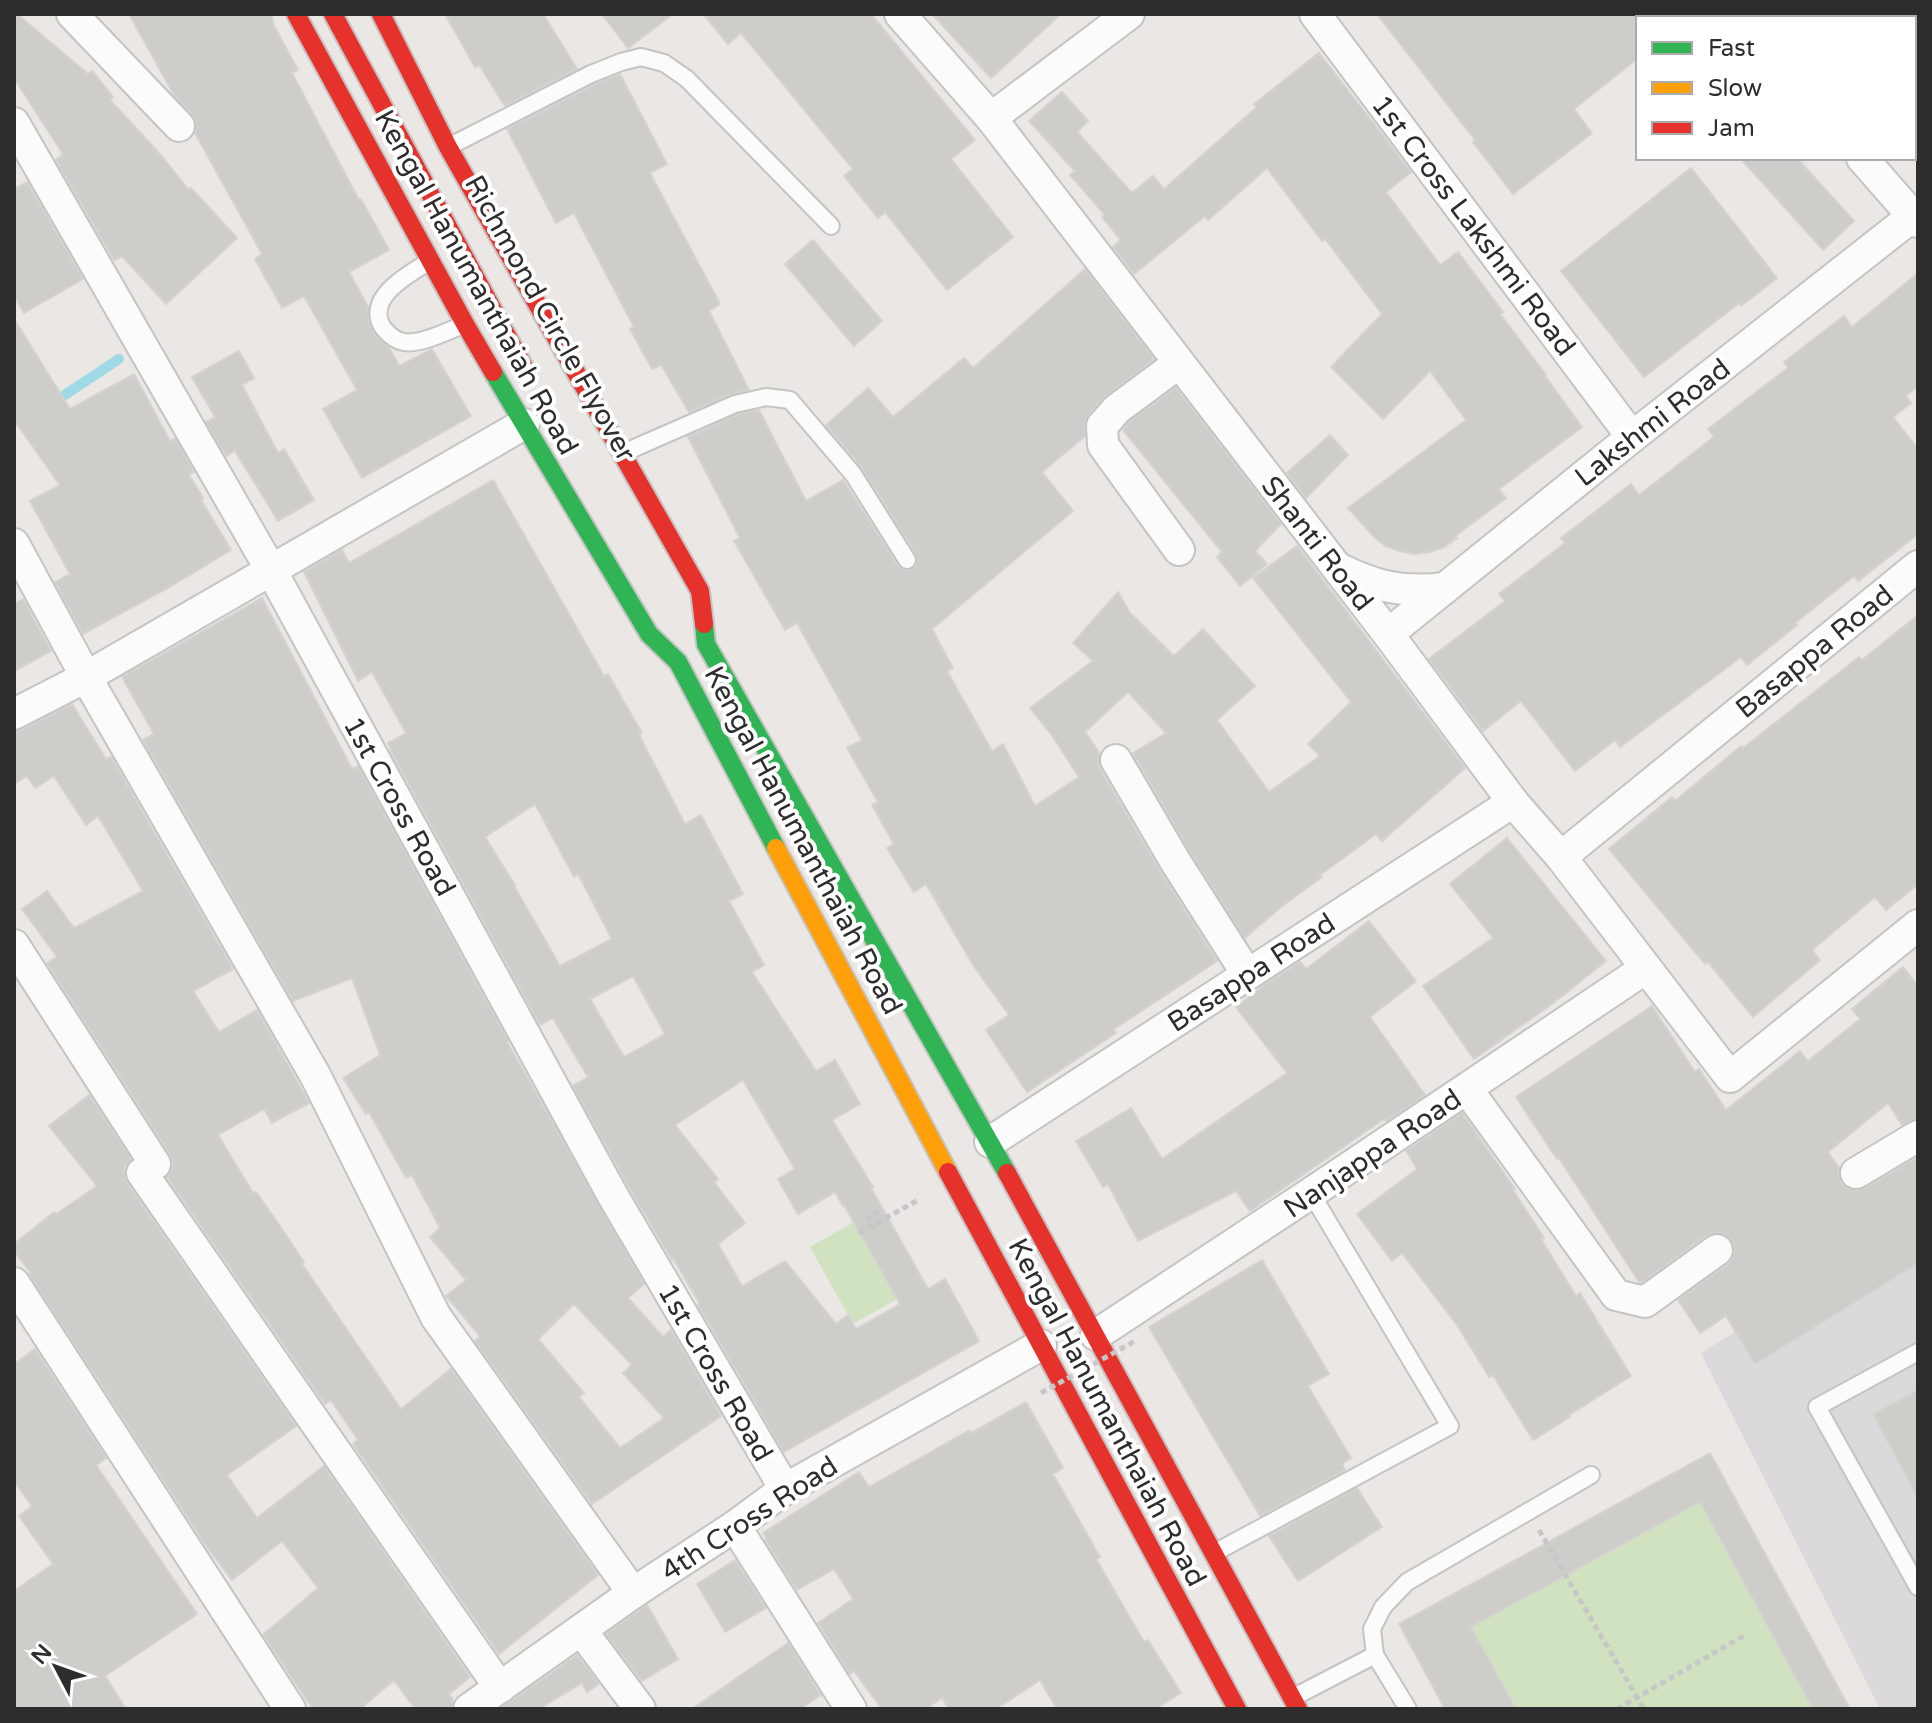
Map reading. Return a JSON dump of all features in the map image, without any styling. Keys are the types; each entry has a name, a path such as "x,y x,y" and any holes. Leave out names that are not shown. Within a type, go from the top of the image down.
{"main road":[{"name":"Kengal Hanumanthaiah Road","path":"296,14 465,324 649,634 678,662 1237,1709"},
{"name":"Richmond Circle Flyover","path":"333,14 535,389"},
{"name":"Kengal Hanumanthaiah Road","path":"381,14 448,147 700,591 706,644 990,1142 1295,1704"},
{"name":"Richmond Circle Flyover","path":"495,276 525,332"},
{"path":"651,604 678,662"},
{"path":"689,620 706,644"}],"street":[{"path":"72,14 179,126"},
{"name":"Shanti Road","path":"900,14 991,118 1388,634 1513,802 1561,857 1730,1077 1918,925"},
{"path":"991,118 1129,14"},
{"name":"1st Cross Lakshmi Road","path":"1315,14 1632,437"},
{"name":"1st Cross Road","path":"14,123 271,570 613,1196 785,1489"},
{"path":"1864,160 1916,217"},
{"name":"Lakshmi Road","path":"1388,634 1632,437 1916,217"},
{"path":"1179,363 1117,409 1102,426 1103,445 1179,550"},
{"path":"14,714 86,677 524,424"},
{"path":"14,544 86,677 315,1075 436,1317 633,1593"},
{"name":"Basappa Road","path":"1561,857 1918,566"},
{"path":"1336,567 1361,580 1387,588 1445,588"},
{"path":"1116,760 1175,861 1247,974"},
{"name":"Basappa Road","path":"990,1142 1513,802"},
{"path":"14,945 155,1164 142,1173 500,1688"},
{"name":"Nanjappa Road","path":"1096,1335 1646,968"},
{"path":"1467,1089 1616,1295 1645,1302 1717,1250"},
{"path":"1856,1173 1918,1136"},
{"path":"14,1283 290,1709"},
{"name":"4th Cross Road","path":"469,1709 785,1489 1041,1345"},
{"path":"735,1526 851,1709"},
{"path":"581,1630 640,1709"}],"lane":[{"path":"448,147 591,74 641,57 664,63 687,79 831,226"},
{"path":"430,261 401,280 381,300 381,325 389,336 403,342 415,342 465,324"},
{"path":"622,454 735,404 766,397 790,400 853,474 907,560"},
{"path":"1212,1554 1450,1426 1311,1193"},
{"path":"1918,1352 1817,1407 1918,1587"},
{"path":"1408,1709 1375,1655 1372,1629 1383,1607 1407,1582 1591,1475"},
{"path":"1295,1704 1375,1655"}],"path":[{"path":"859,1233 924,1197"},
{"path":"869,1220 881,1213 884,1219"},
{"path":"874,1230 868,1217 881,1213"},
{"path":"1041,1393 1137,1340"},
{"path":"1528,1512 1644,1709"},
{"path":"1617,1709 1747,1634"}],"shaded area":[{"path":"1918,1215 1918,1709 1880,1709 1701,1353"}],"green space":[{"path":"854,1222 897,1299 853,1324 810,1247"},
{"path":"1700,1502 1813,1709 1516,1709 1471,1627"}],"building":[{"path":"14,14 88,74 92,71 113,97 110,100 188,189 191,188 237,238 166,304 122,256 114,260 56,160 63,154 14,78"},
{"path":"129,14 271,14 274,26 298,70 292,73 389,250 349,272 368,307 374,334 390,349 399,366 432,349 471,416 362,478 323,409 357,390 304,296 282,308 255,259 262,254 195,133 196,121 174,95"},
{"path":"445,14 543,14 577,69 505,106 479,65 475,67"},
{"path":"602,14 673,14 628,48"},
{"path":"703,14 871,14 975,140 951,159 1013,237 947,290 885,212 878,218 844,176 853,169 741,33 728,44"},
{"path":"932,14 1061,14 991,78"},
{"path":"1377,14 1638,14 1636,60 1574,109 1592,133 1513,194 1473,142 1475,140"},
{"path":"1319,53 1411,172 1386,192 1440,265 1458,252 1582,427 1499,489 1506,498 1455,536 1457,538 1430,552 1414,554 1386,546 1348,508 1466,420 1430,371 1383,419 1331,367 1382,314 1267,168 1208,220 1205,216 1134,274 1113,247 1121,240 1102,217 1105,215 1070,175 1075,171 1029,121 1062,92 1088,121 1077,132 1132,193 1153,176 1164,189 1257,107 1254,104"},
{"path":"620,74 667,164 650,173 720,304 709,311 749,390 731,394 689,412 661,365 652,369 630,329 634,327 574,213 556,223 507,129"},
{"path":"1742,160 1799,160 1854,221 1823,250"},
{"path":"1691,168 1777,278 1741,306 1739,303 1644,377 1561,271"},
{"path":"27,182 83,279 24,313 14,295 14,189"},
{"path":"813,240 882,321 854,346 785,264"},
{"path":"1085,269 1154,359 1104,397 1088,415 1084,426 1085,436 1042,472 1073,511 932,629 953,668 947,671 992,751 1003,744 1035,806 1079,777 1030,708 1093,661 1073,643 1118,592 1130,613 1174,656 1203,629 1255,686 1217,720 1269,792 1320,756 1308,744 1351,702 1253,578 1297,546 1465,768 1382,841 1376,834 1320,875 1322,877 1245,938 1190,852 1133,753 1166,733 1128,692 1085,732 1100,754 1100,769 1217,961 1114,1029 1116,1033 1027,1092 986,1030 1009,1015 973,965 926,884 914,892 887,848 894,844 872,805 878,802 847,748 862,740 797,623 785,630 734,541 740,538 688,437 738,414 759,410 806,501 843,480 898,566 903,570 912,570 917,564 916,554 862,468 826,425 868,388 893,417 964,358 973,368"},
{"path":"1918,273 1918,386 1906,396 1911,403 1893,417 1918,449 1918,534 1858,581 1854,576 1747,665 1741,657 1620,747 1615,740 1575,771 1521,701 1483,731 1429,659 1505,601 1499,594 1565,543 1561,538 1631,484 1639,495 1714,437 1708,429 1788,368 1784,362 1844,316 1852,327"},
{"path":"14,319 70,409 134,374 170,441 175,438 194,472 189,475 231,550 83,634 55,582 70,574 30,501 60,485 14,420"},
{"path":"239,351 254,378 242,385 278,453 284,449 314,500 278,521 235,451 226,456 206,422 215,417 192,377"},
{"path":"1176,388 1281,524 1255,551 1267,564 1240,586 1217,557 1222,552 1123,430 1129,422"},
{"path":"1330,435 1348,455 1306,498 1287,473"},
{"path":"493,480 604,676 608,674 642,733 639,735 685,824 701,815 743,894 729,901 764,965 752,972 816,1071 835,1060 860,1104 832,1120 873,1187 928,1289 945,1279 979,1341 784,1452 573,1086 588,1077 553,1018 540,1025 390,750 388,743 406,733 372,672 358,681 304,572 342,550 349,563","holes":["535,804 574,877 578,874 612,939 560,966 485,837","633,976 665,1034 624,1057 590,999","743,1080 795,1169 778,1179 798,1214 835,1192 900,1304 856,1329 848,1315 836,1324 785,1261 742,1286 718,1244 745,1223 714,1182 718,1179 675,1125"]},
{"path":"262,598 352,769 358,766 507,1042 644,1284 628,1298 663,1337 671,1330 721,1416 592,1504 475,1341 480,1336 446,1296 466,1280 430,1237 440,1228 412,1175 406,1178 369,1112 366,1114 343,1078 380,1055 352,978 293,1001 143,740 154,734 122,677","holes":["574,1304 632,1365 623,1373 664,1418 620,1448 579,1397 584,1393 538,1339"]},
{"path":"23,599 51,651 14,671 14,604"},
{"path":"1918,615 1918,884 1886,910 1875,897 1812,950 1820,960 1753,1017 1609,849 1672,797 1675,801 1741,746 1743,748 1859,657 1862,660"},
{"path":"72,704 106,759 111,757 233,969 193,991 219,1032 257,1010 309,1103 272,1123 264,1109 218,1135 253,1193 256,1192 278,1223 304,1262 302,1264 401,1409 451,1369 598,1575 499,1654 353,1444 358,1440 331,1400 325,1404 167,1177 173,1164 170,1154 47,963 57,957 22,909 47,891 74,928 143,891 98,816 86,825 54,776 35,788 27,776 14,784 14,732"},
{"path":"1507,838 1606,961 1474,1059 1423,986 1493,938 1450,884"},
{"path":"1369,921 1416,981 1370,1017 1425,1095 1386,1121 1384,1119 1250,1211 1236,1191 1138,1241 1108,1184 1103,1187 1076,1141 1131,1108 1162,1159 1287,1073 1236,1007 1300,962 1306,969"},
{"path":"1903,967 1918,986 1918,1118 1902,1125 1888,1103 1828,1152 1839,1168 1841,1183 1855,1191 1918,1157 1918,1263 1755,1364 1726,1316 1700,1333 1678,1300 1728,1264 1735,1249 1731,1239 1716,1232 1707,1235 1639,1282 1516,1097 1652,1006 1695,1072 1699,1069 1726,1110 1800,1051 1808,1061 1860,1019 1852,1009"},
{"path":"89,1095 131,1159 125,1166 127,1183 296,1426 227,1475 257,1518 324,1466 470,1677 449,1694 453,1700 451,1709 415,1709 394,1680 360,1709 313,1709 263,1635 318,1588 282,1541 232,1580 205,1544 14,1251 14,1244 54,1212 56,1214 97,1186 49,1126"},
{"path":"1462,1113 1515,1189 1576,1296 1580,1293 1631,1376 1533,1440 1493,1375 1489,1377 1457,1325 1402,1253 1392,1261 1357,1214 1417,1169 1406,1151"},
{"path":"1262,1260 1329,1374 1308,1386 1351,1458 1342,1464 1345,1470 1260,1516 1149,1327"},
{"path":"35,1349 106,1458 96,1465 197,1614 105,1676 126,1709 14,1709 14,1591 53,1564 19,1516 32,1506 14,1481 14,1364"},
{"path":"1918,1390 1918,1498 1873,1414"},
{"path":"1026,1402 1063,1468 1053,1474 1100,1557 1096,1559 1144,1642 1148,1640 1181,1693 1155,1709 1057,1709 1040,1680 996,1709 949,1709 942,1698 926,1709 882,1709 854,1671 850,1674 818,1623 853,1599 834,1569 797,1590 763,1533 859,1472 869,1487"},
{"path":"1710,1453 1850,1709 1813,1709 1700,1502 1471,1627 1516,1709 1445,1709 1399,1624"},
{"path":"1357,1488 1382,1527 1298,1581 1269,1536"},
{"path":"735,1560 766,1608 725,1632 697,1584"},
{"path":"647,1605 678,1659 642,1681 606,1634"},
{"path":"788,1643 821,1695 800,1709 692,1709"},
{"path":"577,1655 599,1684 587,1692 582,1683 539,1709 500,1709"}],"waterway":[{"path":"51,404 119,359"}],"traffic: fast":[{"path":"493,372 649,634 678,662 776,848"},
{"path":"704,624 706,644 1007,1173"}],"traffic: slow":[{"path":"776,848 948,1172"}],"traffic: jam":[{"path":"296,14 493,372"},
{"path":"333,14 527,373"},
{"path":"381,14 448,147 700,591 704,624"},
{"path":"948,1172 1237,1709"},
{"path":"1007,1173 1298,1709"}]}
